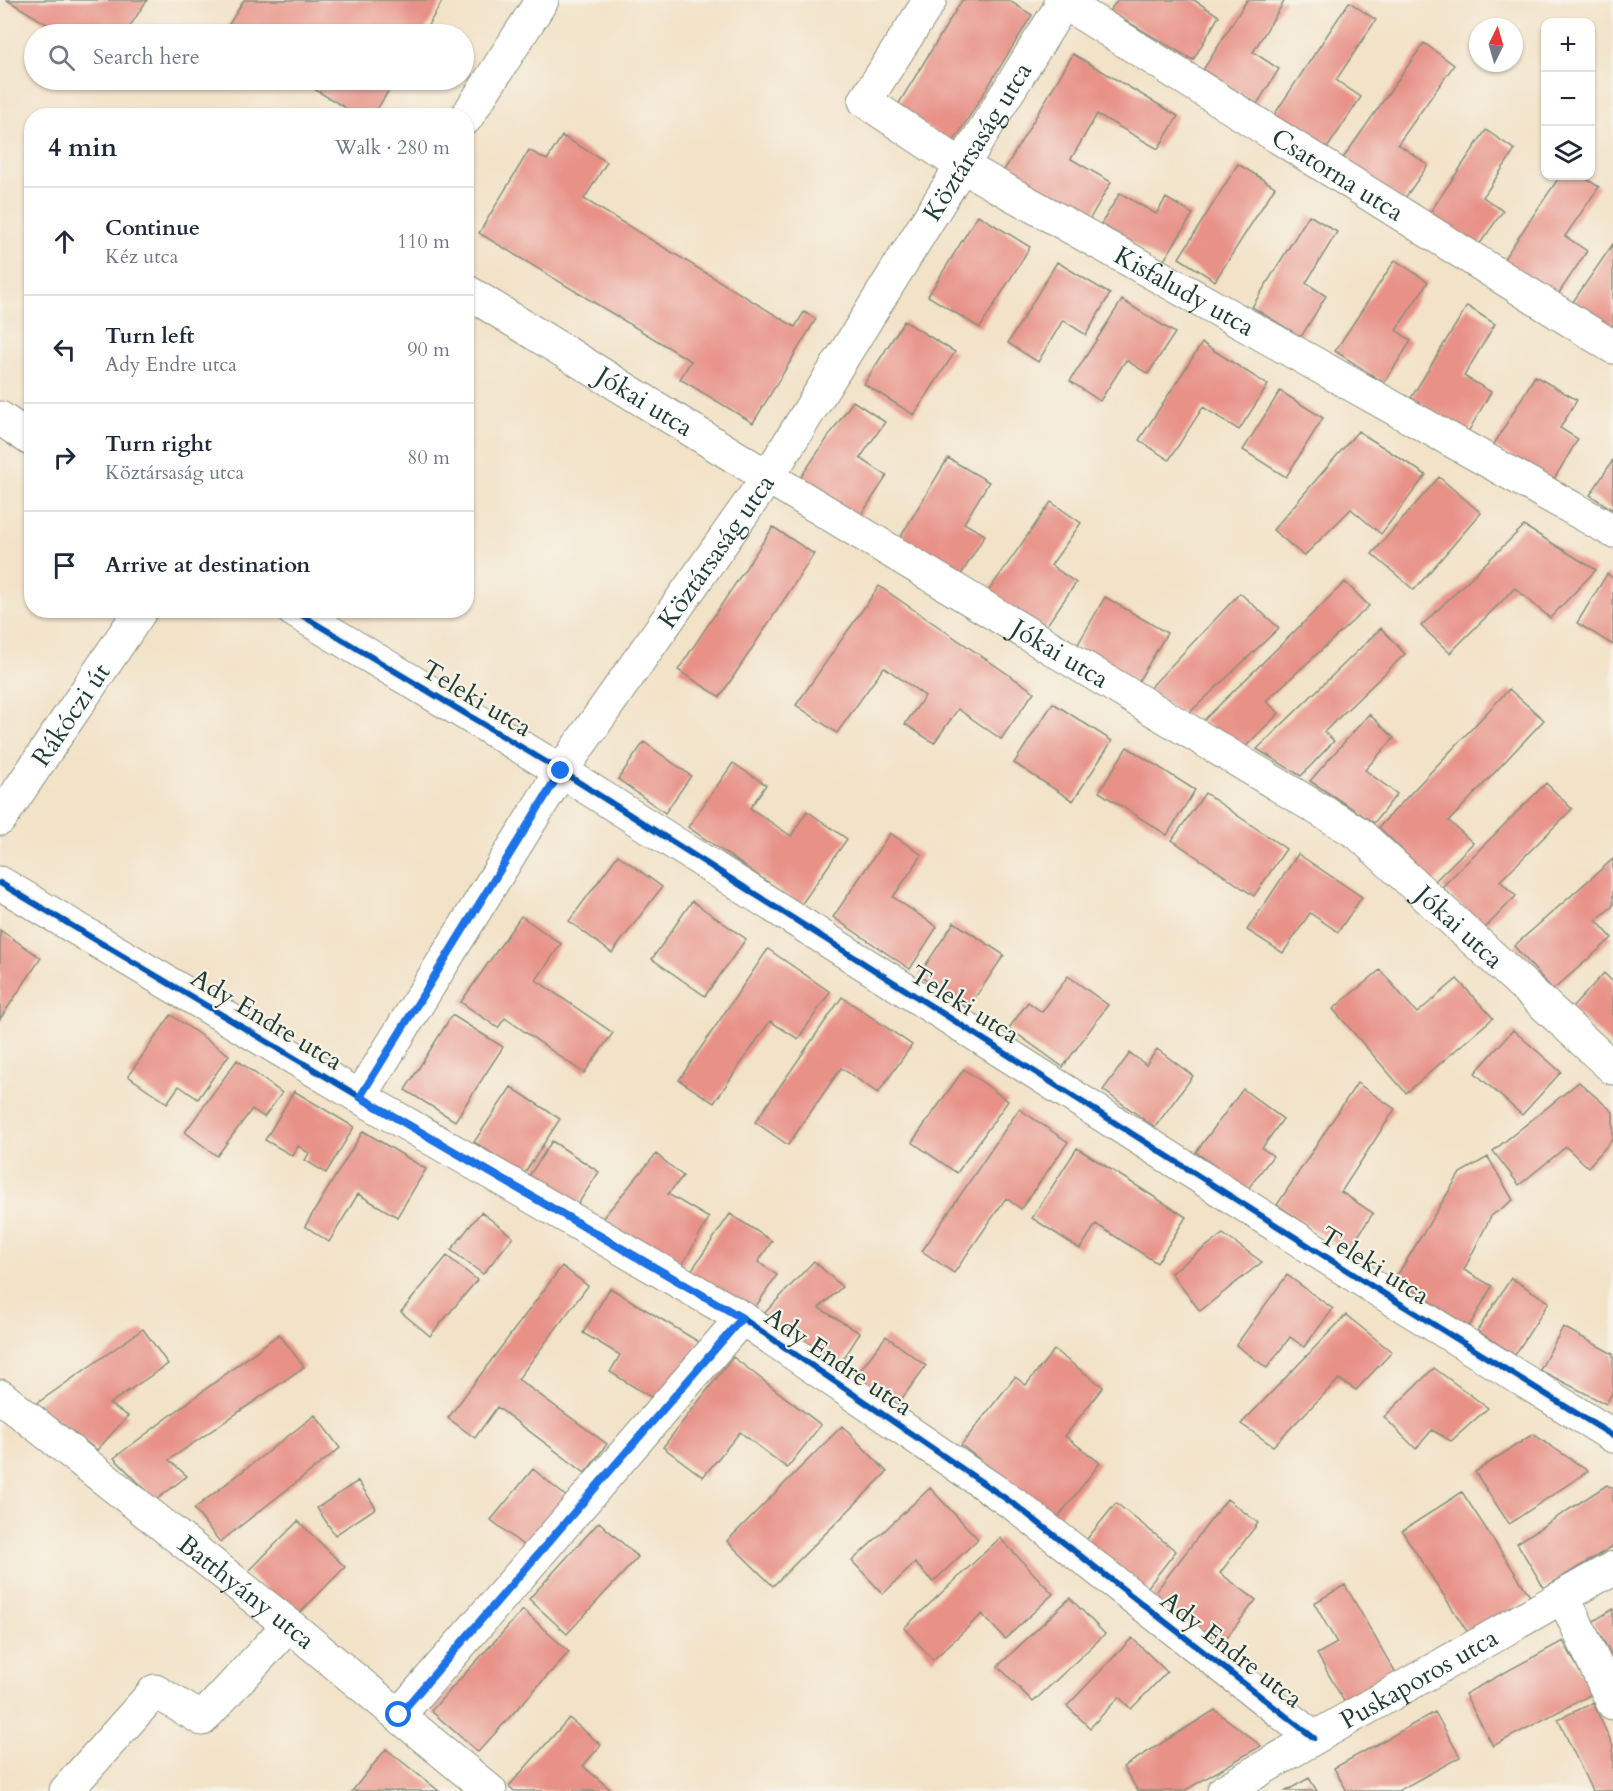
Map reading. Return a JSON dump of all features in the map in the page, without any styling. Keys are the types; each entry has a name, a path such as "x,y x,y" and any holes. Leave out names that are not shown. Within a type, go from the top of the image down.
{"street":[{"path":"472,108 542,0"},
{"name":"Kisfaludy utca","path":"930,0 865,100 962,166 1613,531"},
{"name":"Köztársaság utca","path":"360,1097 561,771 768,477 1063,1"},
{"name":"Csatorna utca","path":"1063,1 1613,347"},
{"name":"Jókai utca","path":"474,296 768,477 1358,833 1613,1068"},
{"path":"0,418 24,434"},
{"name":"Rákóczi út","path":"0,819 136,618"},
{"name":"Teleki utca","path":"305,618 561,771 1375,1288 1613,1436"},
{"name":"Ady Endre utca","path":"0,883 360,1097 742,1318 1018,1507 1314,1738"},
{"path":"399,1715 742,1318"},
{"name":"Batthyány utca","path":"0,1396 289,1624 490,1791"},
{"name":"Puskaporos utca","path":"1224,1791 1613,1568"},
{"path":"1564,1598 1613,1703"},
{"path":"66,1791 155,1691 202,1719 289,1624"}],"building":[{"path":"7,0 147,0 131,24 47,24"},
{"path":"244,0 443,0 429,24 229,24"},
{"path":"962,0 1008,0 1032,15 953,143 896,108"},
{"path":"1118,0 1194,0 1219,16 1193,60 1109,11"},
{"path":"1247,0 1285,0 1253,52 1279,69 1257,104 1203,70"},
{"path":"1349,2 1376,20 1336,80 1361,97 1326,150 1274,115"},
{"path":"1424,43 1454,65 1398,144 1428,165 1403,201 1343,158"},
{"path":"1073,54 1178,116 1158,149 1097,114 1071,159 1111,182 1088,222 1003,172"},
{"path":"316,90 389,90 378,108 346,108"},
{"path":"1486,130 1515,150 1483,197 1503,211 1477,248 1428,215"},
{"path":"562,136 607,162 584,199 795,327 804,312 816,319 753,423 680,379 691,361 479,233 529,150 547,160"},
{"path":"1238,164 1275,187 1215,281 1179,258"},
{"path":"1557,180 1588,180 1599,187 1565,236 1587,251 1557,296 1503,260"},
{"path":"1120,193 1156,214 1166,198 1193,214 1163,262 1101,224"},
{"path":"978,215 1030,247 980,328 928,296"},
{"path":"1309,215 1337,232 1306,283 1326,296 1301,337 1252,307"},
{"path":"1613,244 1613,332 1572,303"},
{"path":"1395,260 1428,282 1396,330 1411,341 1384,383 1335,351"},
{"path":"1057,262 1110,294 1086,335 1063,320 1038,362 1008,343"},
{"path":"1122,300 1175,333 1148,374 1126,360 1100,401 1070,381"},
{"path":"1467,306 1495,324 1464,376 1491,392 1468,432 1411,398"},
{"path":"904,321 955,352 914,415 864,384"},
{"path":"1202,343 1268,385 1239,430 1203,407 1169,460 1139,440"},
{"path":"1535,376 1577,400 1560,428 1578,439 1553,481 1493,446"},
{"path":"1280,391 1323,418 1286,477 1243,450"},
{"path":"853,401 885,422 860,458 887,476 857,521 798,481"},
{"path":"1358,431 1426,475 1381,534 1351,509 1304,556 1273,530"},
{"path":"948,458 989,482 964,523 985,535 959,578 898,541"},
{"path":"1613,460 1613,510 1590,495"},
{"path":"1439,477 1481,513 1414,590 1372,554"},
{"path":"1051,502 1081,523 1051,565 1076,583 1042,632 987,593"},
{"path":"1524,526 1596,570 1550,618 1515,588 1450,653 1421,626"},
{"path":"773,527 814,554 720,697 678,670"},
{"path":"1607,574 1613,578 1613,645 1577,623"},
{"path":"1345,582 1369,606 1266,701 1279,713 1246,746 1202,722"},
{"path":"879,586 1034,692 1001,739 958,709 934,743 905,724 925,696 884,667 837,733 796,705"},
{"path":"1240,593 1279,628 1187,715 1146,692"},
{"path":"1105,597 1167,633 1138,682 1077,646"},
{"path":"1381,628 1405,654 1324,732 1334,741 1301,776 1257,749"},
{"path":"1509,689 1544,720 1449,821 1473,843 1434,882 1379,827"},
{"path":"1053,703 1112,741 1073,801 1014,763"},
{"path":"1369,714 1394,738 1365,770 1397,794 1374,823 1310,781"},
{"path":"644,742 691,776 665,813 618,779"},
{"path":"1127,747 1195,790 1167,835 1099,792"},
{"path":"733,763 766,785 750,808 791,836 807,811 847,839 801,905 688,827"},
{"path":"1546,783 1572,809 1500,881 1516,896 1484,929 1442,887"},
{"path":"1205,793 1286,849 1254,896 1172,840"},
{"path":"890,833 922,855 893,897 937,927 910,969 833,917"},
{"path":"1298,854 1362,897 1338,932 1310,913 1283,953 1247,930"},
{"path":"618,855 662,887 612,953 569,921"},
{"path":"1613,859 1613,906 1596,920 1612,938 1553,990 1514,946"},
{"path":"692,901 746,939 705,996 652,959"},
{"path":"521,916 561,944 536,980 613,1033 584,1073 505,1018 498,1028 461,1002"},
{"path":"954,922 1004,955 968,1008 919,975"},
{"path":"0,930 41,958 0,1019"},
{"path":"768,949 830,992 798,1039 770,1021 714,1103 679,1080"},
{"path":"1380,970 1417,1013 1457,979 1493,1018 1406,1093 1333,1009"},
{"path":"1604,973 1613,982 1613,1046 1572,1008"},
{"path":"1068,976 1108,1005 1063,1067 1009,1028 1028,1002 1042,1012"},
{"path":"842,997 912,1045 878,1093 841,1068 788,1145 755,1122"},
{"path":"171,1015 229,1055 198,1099 179,1086 167,1103 128,1076"},
{"path":"452,1015 503,1047 455,1121 405,1090"},
{"path":"1513,1030 1561,1072 1522,1115 1475,1073"},
{"path":"1157,1049 1193,1076 1155,1127 1103,1090 1130,1053 1146,1065"},
{"path":"237,1060 282,1093 264,1117 252,1109 217,1156 185,1132"},
{"path":"964,1069 1008,1101 957,1173 912,1142"},
{"path":"1579,1082 1613,1112 1613,1139 1588,1167 1566,1147 1519,1185 1493,1151"},
{"path":"1357,1083 1395,1109 1341,1192 1373,1213 1348,1252 1277,1205"},
{"path":"511,1087 560,1119 524,1174 474,1142"},
{"path":"1243,1089 1283,1119 1262,1148 1273,1156 1247,1190 1196,1152"},
{"path":"294,1091 354,1127 326,1173 305,1160 309,1153 298,1146 293,1156 265,1140"},
{"path":"1019,1109 1068,1142 1021,1209 1006,1198 954,1273 922,1251"},
{"path":"363,1131 426,1169 397,1217 358,1194 329,1242 305,1226"},
{"path":"552,1141 599,1172 576,1207 529,1176"},
{"path":"1077,1148 1186,1217 1157,1263 1096,1224 1080,1249 1032,1218"},
{"path":"656,1154 683,1176 668,1194 709,1218 680,1269 601,1220"},
{"path":"1488,1157 1513,1200 1491,1216 1464,1270 1492,1286 1469,1327 1395,1279 1460,1173"},
{"path":"481,1212 513,1237 483,1274 451,1250"},
{"path":"730,1214 772,1241 758,1262 777,1275 750,1315 689,1274"},
{"path":"1223,1234 1262,1262 1200,1311 1171,1273"},
{"path":"447,1256 477,1280 430,1336 401,1312"},
{"path":"814,1261 842,1287 819,1308 860,1333 836,1371 760,1318"},
{"path":"562,1266 588,1286 518,1379 607,1444 585,1473 497,1407 475,1438 448,1418"},
{"path":"1287,1275 1333,1309 1304,1347 1290,1337 1267,1368 1236,1345"},
{"path":"1511,1278 1549,1302 1515,1355 1477,1331"},
{"path":"610,1288 699,1342 662,1404 610,1372 620,1355 583,1333"},
{"path":"1346,1315 1392,1352 1356,1390 1339,1379 1273,1446 1241,1424"},
{"path":"1563,1327 1613,1354 1613,1391 1606,1404 1540,1370"},
{"path":"143,1329 168,1364 109,1404 128,1416 97,1450 36,1404"},
{"path":"279,1334 304,1367 169,1460 187,1476 156,1500 114,1458"},
{"path":"886,1336 926,1366 897,1405 856,1376"},
{"path":"1054,1350 1103,1387 1065,1436 1100,1463 1057,1519 961,1445 1015,1377 1026,1385"},
{"path":"733,1357 821,1425 787,1468 740,1432 703,1477 663,1447"},
{"path":"1434,1368 1488,1408 1451,1441 1432,1430 1416,1449 1384,1417"},
{"path":"315,1415 340,1448 220,1542 194,1509"},
{"path":"842,1426 887,1472 773,1586 727,1541"},
{"path":"1533,1434 1588,1471 1509,1524 1475,1472"},
{"path":"533,1469 569,1499 528,1549 491,1520"},
{"path":"358,1481 376,1508 335,1535 317,1508"},
{"path":"1607,1485 1613,1489 1613,1546 1544,1588 1517,1543"},
{"path":"930,1488 978,1539 933,1582 915,1563 883,1594 852,1561"},
{"path":"1462,1492 1530,1596 1470,1636 1402,1531"},
{"path":"1227,1499 1258,1523 1220,1573 1256,1600 1217,1650 1150,1599"},
{"path":"1116,1503 1176,1551 1144,1592 1083,1544"},
{"path":"298,1521 345,1567 295,1618 248,1572"},
{"path":"599,1522 638,1557 567,1634 529,1599"},
{"path":"1000,1538 1053,1594 1005,1639 982,1614 933,1660 904,1628"},
{"path":"1345,1585 1396,1674 1345,1703 1317,1654 1337,1643 1314,1603"},
{"path":"1070,1598 1105,1634 1033,1702 998,1666"},
{"path":"1613,1609 1613,1657 1592,1622"},
{"path":"523,1610 569,1652 478,1752 431,1711"},
{"path":"1132,1638 1167,1672 1131,1709 1119,1697 1090,1728 1067,1706"},
{"path":"1563,1641 1592,1694 1493,1746 1465,1694"},
{"path":"1593,1703 1613,1746 1613,1791 1592,1791 1558,1719"},
{"path":"1215,1710 1261,1746 1184,1791 1138,1791 1123,1767"},
{"path":"1435,1712 1460,1757 1398,1791 1347,1791 1334,1768"},
{"path":"569,1718 601,1745 583,1766 612,1791 514,1791 509,1786"},
{"path":"386,1749 439,1791 352,1791"},
{"path":"1309,1778 1317,1791 1286,1791"}],"cycle path":[{"path":"306,618 561,771 1375,1288 1613,1436"},
{"path":"0,883 360,1097 742,1318 1018,1507 1314,1738"}],"route":[{"path":"399,1715 742,1318 360,1097 561,771"}]}
